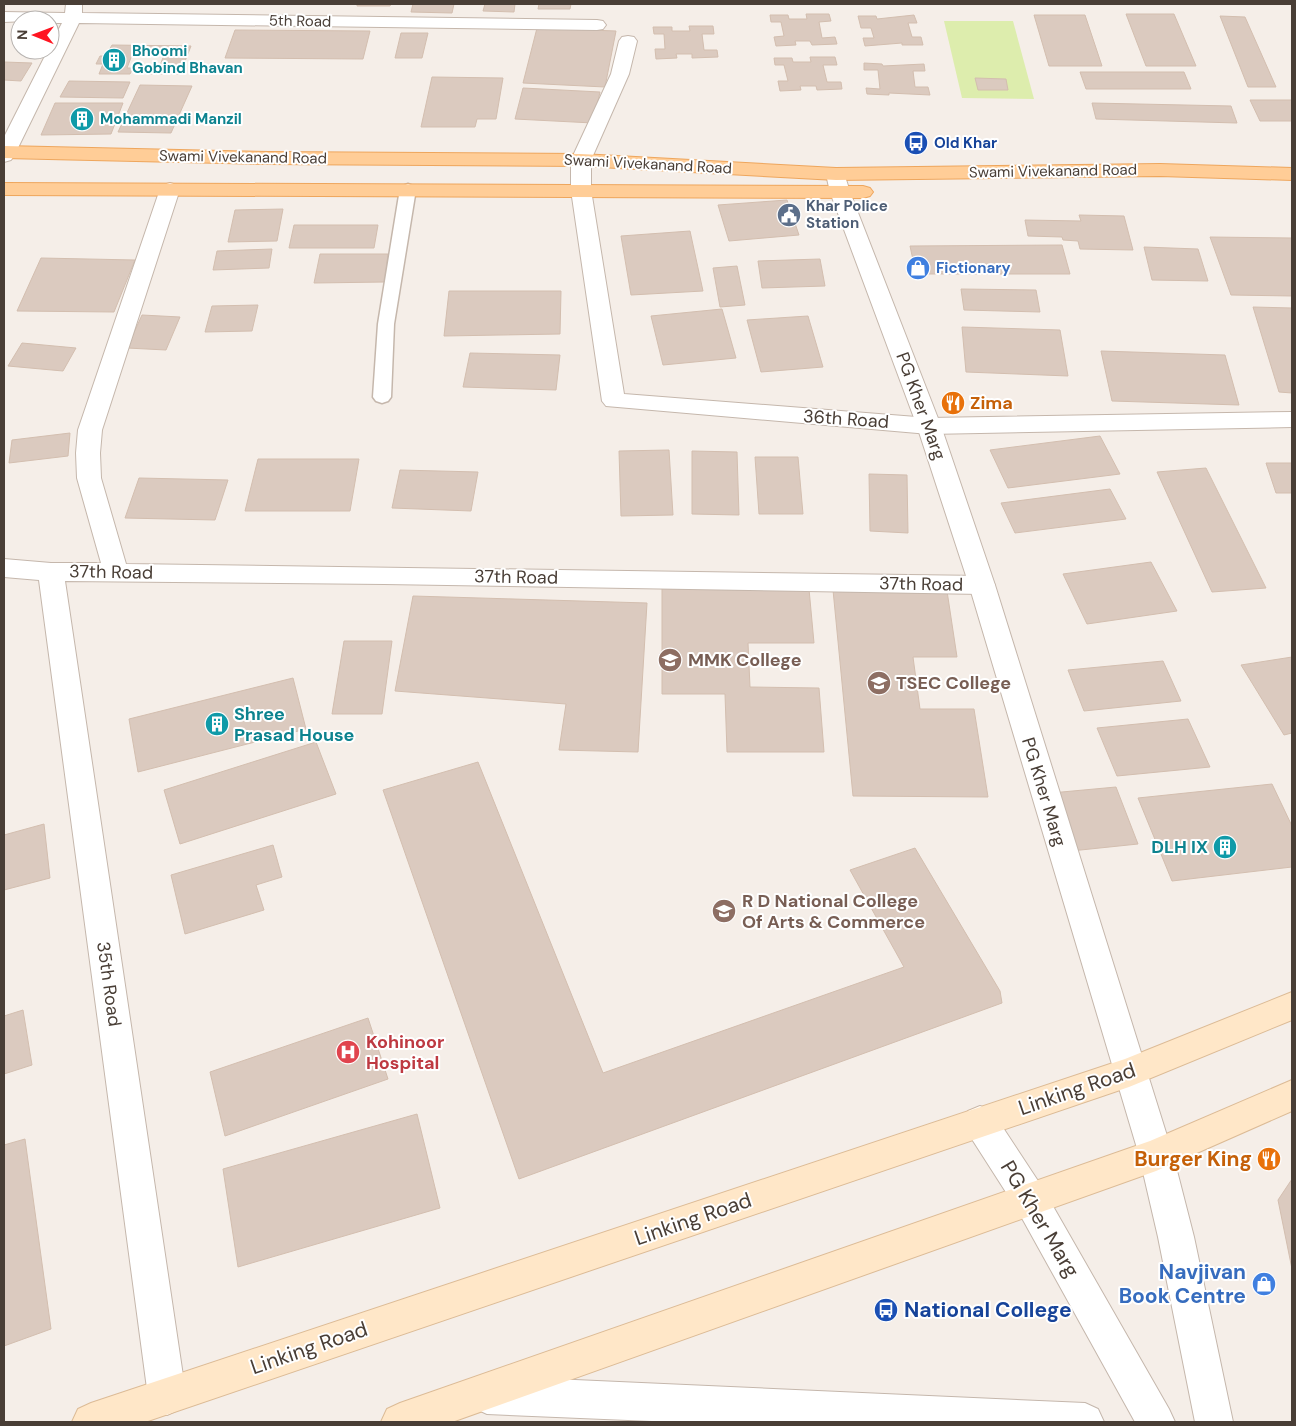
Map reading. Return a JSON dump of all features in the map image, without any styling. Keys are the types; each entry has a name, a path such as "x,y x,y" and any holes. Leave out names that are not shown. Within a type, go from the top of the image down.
{"main road":[{"name":"Swami Vivekanand Road","path":"4,153 268,158 581,160 838,183 1292,192"},
{"name":"Swami Vivekanand Road","path":"4,189 581,190 838,183 1160,170 1292,174"},
{"name":"Linking Road","path":"91,1422 1129,1072 1292,1006"},
{"path":"400,1422 1156,1155 1292,1095"}],"street":[{"name":"5th Road","path":"4,17 73,11 597,25"},
{"path":"4,153 73,11"},
{"path":"581,190 581,160 620,74 628,41"},
{"name":"PG Kher Marg","path":"838,183 929,426 982,585 1129,1072 1156,1155 1176,1237 1214,1422"},
{"path":"116,572 89,478 88,453 90,430 170,189"},
{"name":"36th Road","path":"581,190 614,401 929,426 1292,420"},
{"name":"37th Road","path":"4,568 51,572 404,575 982,585"},
{"name":"35th Road","path":"51,572 167,1396"},
{"name":"PG Kher Marg","path":"980,1122 1030,1200 1156,1422"},
{"path":"479,1394 1085,1422"}],"lane":[{"path":"382,398 386,324 408,189"}],"green space":[{"path":"944,21 1013,21 1034,99 962,98"}],"building":[{"path":"357,4 391,4 390,6 357,6"},
{"path":"413,4 454,4 452,13 411,12"},
{"path":"485,4 515,4 514,12 483,11"},
{"path":"539,4 571,4 570,9 538,9"},
{"path":"806,14 829,14 831,21 819,22 822,38 835,37 837,44 812,45 810,41 795,41 796,45 776,46 774,37 784,36 781,22 771,22 770,15 788,15 789,19 807,19"},
{"path":"1126,14 1174,14 1196,66 1146,66"},
{"path":"914,15 917,23 908,23 912,37 921,37 923,45 902,45 902,43 865,46 863,38 874,38 871,28 861,28 858,16 876,16 877,19"},
{"path":"1034,15 1085,15 1102,66 1049,66"},
{"path":"1220,16 1245,17 1276,87 1248,87"},
{"path":"689,26 713,26 714,34 702,34 704,50 717,50 718,57 692,58 692,54 676,54 677,58 656,59 655,49 665,49 664,34 654,34 653,27 672,27 672,31 690,31"},
{"path":"537,28 616,31 605,87 523,83"},
{"path":"235,30 370,31 363,59 225,58"},
{"path":"401,33 428,33 422,58 395,58"},
{"name":"Bhoomi Gobind Bhavan","path":"112,45 191,46 180,74 148,74 151,68 159,68 164,55 132,55 127,68 133,68 130,74 99,74 103,64 96,64 100,56 106,56"},
{"path":"810,57 835,57 837,65 823,65 827,82 841,82 842,89 817,90 816,86 800,86 801,90 780,91 778,81 788,81 784,65 775,65 774,58 792,58 793,62 811,62"},
{"path":"4,62 32,63 21,81 4,80"},
{"path":"864,63 882,64 883,66 924,64 925,71 913,71 915,87 928,87 930,95 867,94 866,88 880,89 878,70 864,70"},
{"path":"1080,72 1184,72 1191,89 1086,89"},
{"path":"432,77 503,78 496,119 477,119 475,127 421,127"},
{"path":"975,78 1006,79 1008,90 978,90"},
{"path":"69,81 130,82 123,98 60,97"},
{"path":"140,85 192,86 171,133 118,132"},
{"path":"523,88 600,92 593,123 515,119"},
{"path":"1250,100 1292,100 1292,121 1260,121"},
{"name":"Mohammadi Manzil","path":"55,103 123,103 111,134 41,135"},
{"path":"1092,103 1231,106 1237,123 1096,119"},
{"path":"787,200 799,235 729,241 718,205"},
{"path":"283,209 277,241 228,242 235,210"},
{"path":"1079,215 1124,216 1133,250 1080,249 1078,241 1063,240 1062,237 1028,236 1025,220 1081,221"},
{"path":"294,225 378,225 374,248 289,248"},
{"path":"690,231 703,291 631,295 621,236"},
{"path":"1210,237 1292,238 1292,296 1231,295"},
{"path":"1062,245 1070,274 916,274 910,246"},
{"path":"1144,247 1198,249 1208,281 1152,280"},
{"path":"272,249 269,268 213,270 217,251"},
{"path":"320,254 388,254 385,282 314,283"},
{"path":"41,258 135,260 114,312 17,311"},
{"path":"820,259 825,286 762,288 758,261"},
{"path":"737,266 745,305 720,307 713,268"},
{"path":"961,289 1036,290 1040,312 964,310"},
{"path":"449,291 561,291 560,334 444,336"},
{"path":"258,305 252,331 205,332 212,306"},
{"path":"1253,307 1292,308 1292,393 1279,392"},
{"path":"722,309 736,358 663,365 651,316"},
{"path":"142,315 180,317 166,350 127,348"},
{"path":"808,316 823,367 761,372 747,320"},
{"path":"962,327 1060,330 1068,376 966,372"},
{"path":"22,343 76,348 63,371 8,366"},
{"path":"1101,351 1225,355 1239,405 1112,401"},
{"path":"470,353 560,355 556,390 463,387"},
{"path":"70,433 68,456 9,463 12,440"},
{"path":"1100,436 1120,474 1008,488 990,450"},
{"path":"669,450 673,515 621,516 619,451"},
{"path":"692,451 737,452 739,515 692,514"},
{"path":"755,457 798,457 803,514 759,514"},
{"path":"258,459 359,459 350,511 245,511"},
{"path":"1266,463 1292,463 1292,493 1276,493"},
{"path":"1206,468 1266,588 1212,592 1157,472"},
{"path":"400,470 478,472 471,511 392,508"},
{"path":"869,474 907,475 908,533 870,531"},
{"path":"139,478 228,480 215,520 125,518"},
{"path":"1110,489 1126,519 1015,533 1001,503"},
{"path":"1151,562 1177,611 1087,624 1063,574"},
{"path":"662,588 809,589 814,643 748,643 750,687 819,688 824,752 727,752 725,694 662,694"},
{"name":"TSEC College","path":"833,590 947,591 957,657 913,657 920,709 974,709 988,797 853,796"},
{"path":"413,596 647,603 638,752 559,750 566,704 395,691"},
{"path":"344,641 392,641 382,714 332,714"},
{"path":"1292,657 1292,733 1284,735 1241,665"},
{"path":"1163,661 1181,701 1084,711 1068,670"},
{"name":"Shree Prasad House","path":"293,678 306,729 138,772 129,719"},
{"path":"1188,719 1210,767 1117,776 1097,728"},
{"path":"316,742 336,794 180,844 164,790"},
{"path":"478,762 603,1073 904,967 850,870 915,848 1000,991 1002,1003 519,1179 383,790"},
{"name":"DLH IX","path":"1272,784 1292,826 1292,867 1172,881 1138,798"},
{"path":"1116,787 1138,844 1071,851 1051,793"},
{"path":"44,824 50,878 4,890 4,835"},
{"path":"273,845 282,877 256,885 264,910 185,934 171,875"},
{"path":"23,1010 32,1065 4,1074 4,1016"},
{"path":"368,1018 388,1079 225,1136 210,1072"},
{"path":"417,1114 440,1208 238,1267 223,1169"},
{"path":"25,1139 51,1329 4,1346 4,1145"},
{"path":"1292,1179 1292,1269 1278,1200"}],"place":[{"name":"Bhoomi Gobind Bhavan","path":"114,60"},
{"name":"Mohammadi Manzil","path":"82,119"},
{"name":"Old Khar","path":"916,143"},
{"name":"Khar Police Station","path":"789,215"},
{"name":"Fictionary","path":"918,268"},
{"name":"Zima","path":"953,403"},
{"name":"MMK College","path":"670,660"},
{"name":"TSEC College","path":"879,683"},
{"name":"Shree Prasad House","path":"217,724"},
{"name":"DLH IX","path":"1225,847"},
{"name":"R D National College Of Arts & Commerce","path":"724,911"},
{"name":"Kohinoor Hospital","path":"348,1052"},
{"name":"Burger King","path":"1269,1159"},
{"name":"Navjivan Book Centre","path":"1264,1284"},
{"name":"National College","path":"886,1310"}]}
